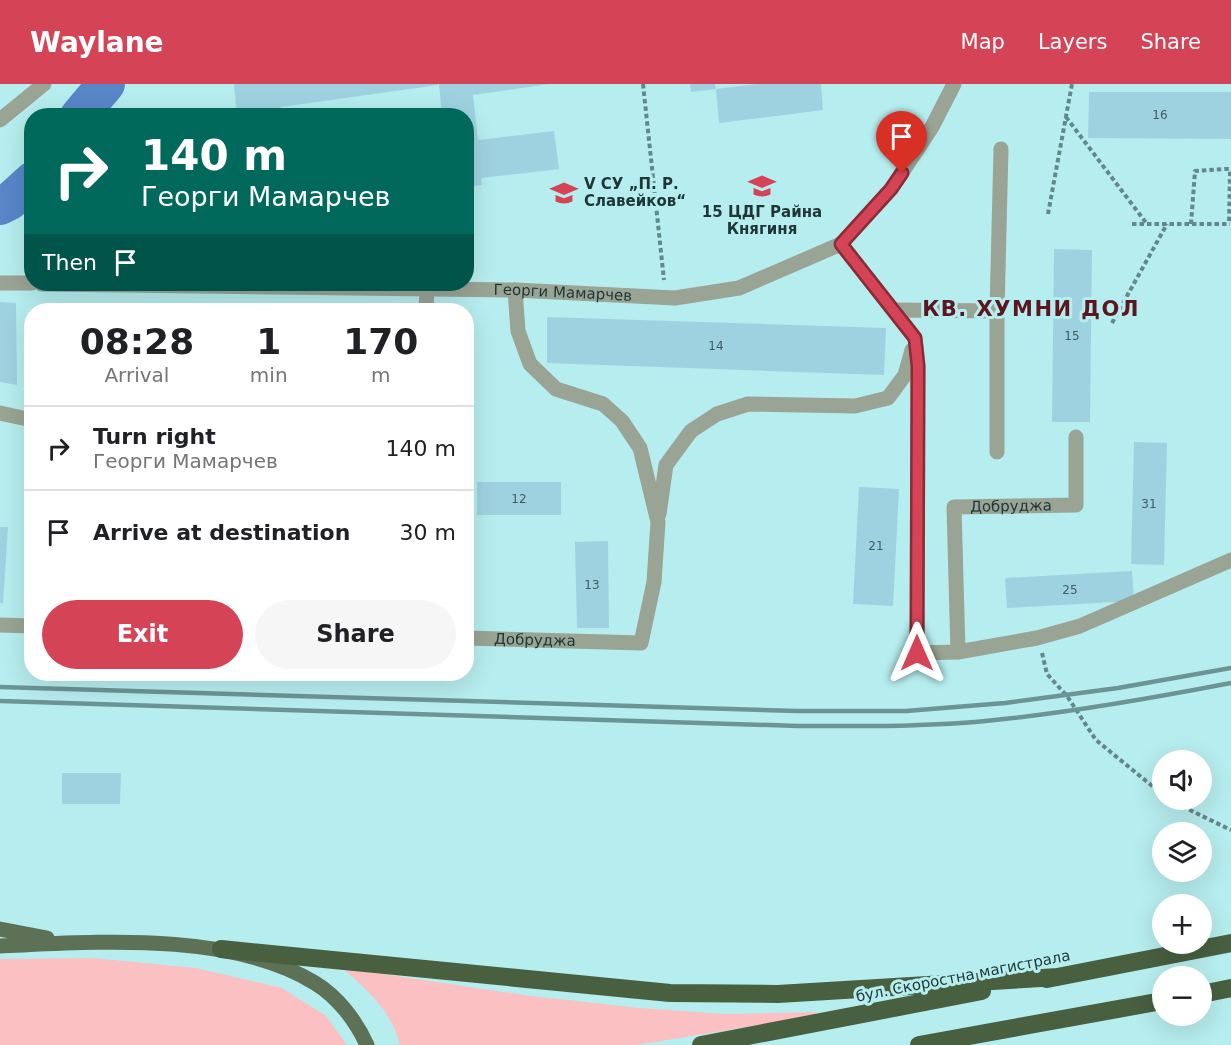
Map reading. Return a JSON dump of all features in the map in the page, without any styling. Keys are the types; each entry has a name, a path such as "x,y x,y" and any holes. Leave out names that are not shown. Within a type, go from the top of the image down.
{"highway":[{"name":"бул. Скоростна магистрала","path":"701,1045 1231,943"},
{"path":"221,949 670,993 778,994 1058,977"},
{"path":"1212,992 1231,988"},
{"path":"919,1045 1152,1003"}],"main road":[{"path":"0,928 71,943"},
{"path":"0,946 71,943 147,944 221,949 282,966 316,983 342,1005 363,1035 367,1045"}],"street":[{"path":"0,120 44,84"},
{"name":"Георги Мамарчев","path":"474,290 675,298 739,288 841,244 891,189 932,128 954,84"},
{"path":"997,452 997,311 1001,149"},
{"path":"841,244 915,338 918,366 917,653 958,652 1038,638 1080,626 1231,560"},
{"path":"0,283 24,283"},
{"path":"515,290 518,331 530,364 555,388 603,404 622,421 640,448 658,522"},
{"path":"893,310 997,311"},
{"path":"658,522 666,465 692,431 717,414 748,404 855,405 888,398 906,375 915,338"},
{"path":"0,413 24,418"},
{"name":"Добруджа","path":"958,652 954,507 1076,504 1076,437"},
{"name":"Добруджа","path":"474,638 641,643 654,582 658,522"},
{"path":"0,625 24,626"}],"path":[{"path":"642,84 666,298"},
{"path":"1048,214 1072,84"},
{"path":"1066,117 1147,224"},
{"path":"1132,224 1147,224 1167,224 1191,224 1230,224 1229,170 1195,171 1191,224"},
{"path":"1112,323 1167,224"},
{"path":"1038,638 1047,674 1066,696 1096,740 1152,786"},
{"path":"1190,810 1231,830"}],"shaded area":[{"path":"92,958 196,968 282,988 326,1016 347,1045 0,1045 0,959"},
{"path":"342,968 531,996 640,1008 724,1014 817,1012 812,1016 637,1045 400,1045 385,1012 369,993"}],"building":[{"path":"234,84 438,84 281,108 236,108"},
{"path":"439,84 549,84 473,95 478,140 554,131 559,169 481,178 482,185 474,186 474,108 441,108"},
{"path":"690,84 715,84 716,89 691,92"},
{"path":"756,84 821,84 823,110 719,123 716,89"},
{"path":"1089,92 1231,92 1231,139 1088,138"},
{"path":"1054,249 1092,250 1090,422 1052,422"},
{"path":"0,302 16,303 17,385 0,382"},
{"path":"547,317 886,328 884,375 547,363"},
{"path":"1134,442 1167,443 1164,565 1131,564"},
{"path":"477,482 561,482 561,515 477,515"},
{"path":"859,487 899,489 893,606 853,604"},
{"path":"0,527 8,527 3,604 0,603"},
{"path":"608,541 609,628 577,628 575,542"},
{"path":"1132,571 1134,601 1007,608 1005,578"},
{"path":"62,773 121,773 120,804 62,804"}],"waterway":[{"path":"86,108 106,84"},
{"path":"0,206 10,201 24,188"}],"railway":[{"path":"0,687 797,711 906,711 1005,703 1118,688 1231,668"},
{"path":"0,701 798,726 897,726 1025,717 1231,683"}],"place":[{"name":"15 ЦДГ Райна Княгиня","path":"762,186"},
{"name":"V СУ „П. Р. Славейков“","path":"564,193"}],"district":[{"name":"КВ. ХУМНИ ДОЛ","path":"1031,309"}],"route":[{"path":"902,173 891,189 841,244 915,338 918,366 917,653"}]}
